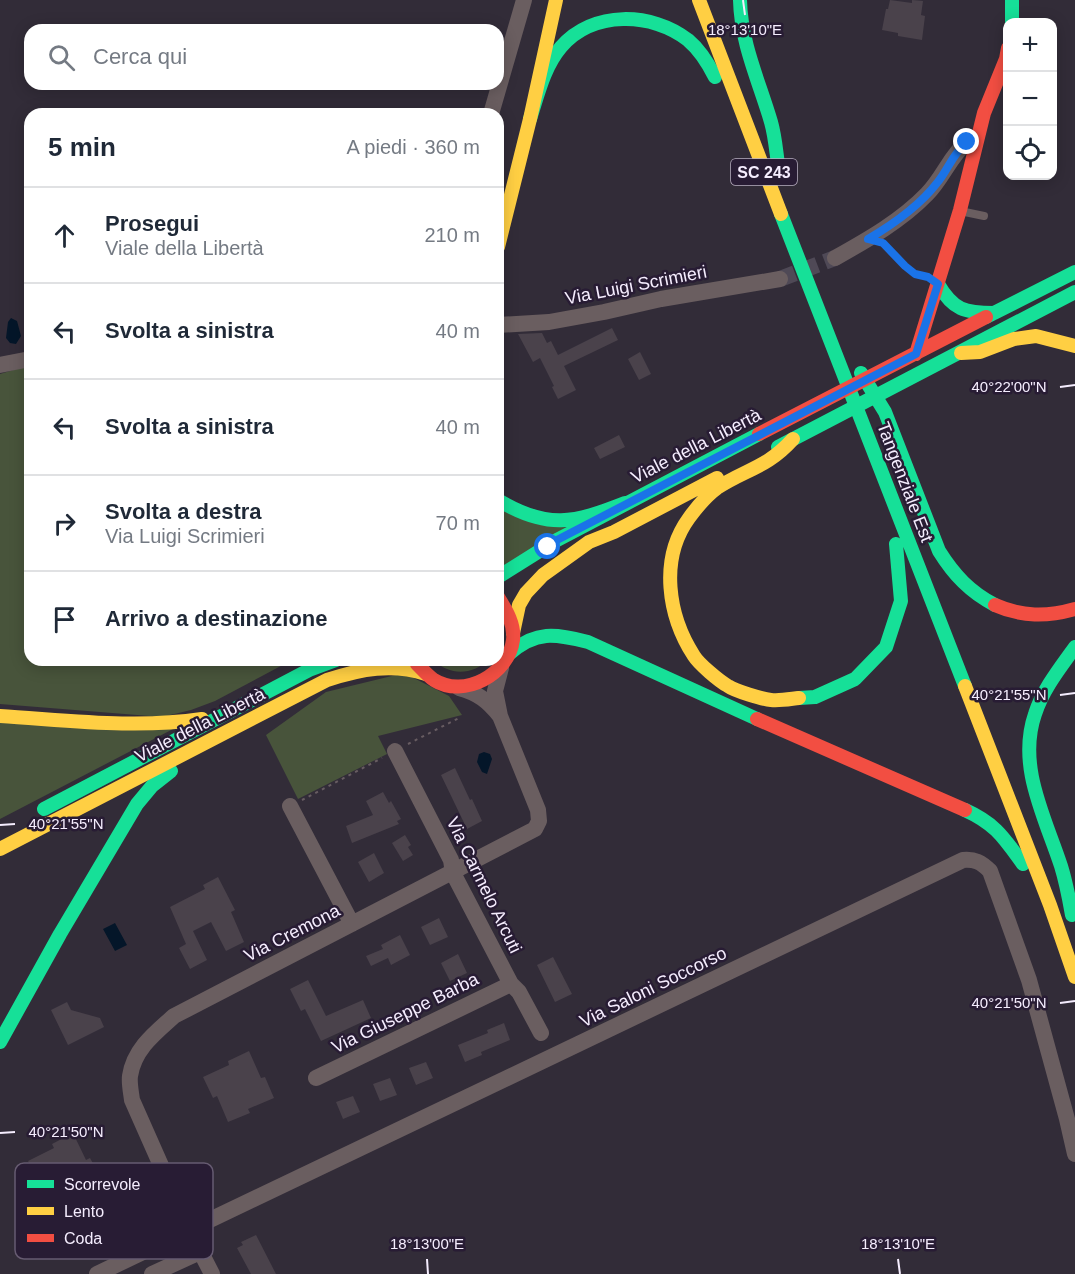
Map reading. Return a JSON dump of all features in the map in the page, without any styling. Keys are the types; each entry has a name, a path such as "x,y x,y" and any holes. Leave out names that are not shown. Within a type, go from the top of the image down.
{"main road":[{"path":"504,223 556,0"},
{"name":"SC 243","path":"699,0 846,378 854,425 874,467"},
{"name":"SC 243","path":"732,39 780,169 772,123 744,46 740,29 740,0"},
{"path":"1012,0 1012,18"},
{"path":"530,119 548,67 569,39 598,23 638,18 655,21 670,26 683,35 704,57 712,70 738,133 763,169"},
{"path":"924,372 916,354 960,210 984,113 1003,66"},
{"name":"Viale della Libertà","path":"504,574 557,540 625,503 1075,272"},
{"path":"938,284 946,300 958,309 973,313 995,313"},
{"path":"505,661 519,605 526,593 543,575 589,542 614,532 1075,292"},
{"path":"961,353 980,352 1014,339 1036,336 1075,346"},
{"name":"Tangenziale Est","path":"859,368 898,458 940,578"},
{"path":"793,439 771,460 719,487 703,501 685,524 675,549 670,596 675,619 684,642 698,662 715,679 738,693 759,699 790,700 813,698 841,689 863,674 890,641 898,625 903,600 903,573 874,467"},
{"path":"898,458 948,569 974,595 997,607 1018,614 1044,616 1075,609"},
{"name":"Tangenziale Est","path":"874,467 1050,905 1075,977"},
{"path":"504,504 518,512 539,518 561,520 583,518 625,503"},
{"path":"504,605 508,610 513,633"},
{"path":"505,661 523,642 540,636 560,635 588,642 978,816 1001,833 1031,878 1075,985"},
{"path":"1073,920 1067,885 1034,787 1028,745 1032,722 1040,700 1075,647"},
{"name":"Viale della Libertà","path":"31,816 320,666"},
{"name":"Viale della Libertà","path":"420,666 426,674"},
{"path":"453,686 470,686 479,683 495,674 501,666"},
{"name":"Viale della Libertà","path":"0,849 327,680 366,669 405,667 453,686"},
{"path":"0,1042 60,934 137,804 152,786 171,771 295,696"},
{"path":"0,716 82,722 168,724 195,721 246,703"},
{"path":"1017,773 1073,920"}],"street":[{"path":"504,69 524,0"},
{"path":"493,108 498,90"},
{"path":"835,258 881,232 926,195 938,182 958,149 967,142 975,144"},
{"name":"Via Luigi Scrimieri","path":"504,325 549,322 661,299 780,279"},
{"path":"0,365 24,360"},
{"name":"Via Cremona","path":"160,1163 132,1100 130,1077 137,1055 149,1037 174,1016 535,829 539,821 538,810 500,716 495,691 503,666"},
{"name":"Via Cremona","path":"453,686 479,695 488,701 500,716"},
{"name":"Via Carmelo Arcuti","path":"395,751 451,860 453,873 511,984 519,992 541,1033"},
{"path":"290,806 352,924"},
{"name":"Via Saloni Soccorso","path":"213,1219 963,860 972,859 982,862 990,871 1029,980 1071,1118 1075,1154"},
{"name":"Via Giuseppe Barba","path":"316,1078 511,984"},
{"name":"Via Saloni Soccorso","path":"97,1274 129,1259"},
{"path":"152,1274 185,1259"},
{"name":"Via Cremona","path":"204,1259 212,1274"}],"lane":[{"path":"960,210 984,216"}],"path":[{"path":"868,239 883,243 915,274 928,277 938,284"},
{"path":"290,806 459,718"}],"green space":[{"path":"24,367 24,666 281,666 215,701 162,717 0,704 0,374"},
{"path":"504,510 568,526 504,566"},
{"path":"442,666 480,666 461,672"},
{"path":"404,673 449,696 462,715 378,736 387,754 298,799 266,735 326,692"},
{"path":"0,722 175,728 0,819"}],"water":[{"path":"11,318 17,321 21,336 16,344 10,343 6,338 8,322"},
{"path":"484,752 490,754 492,759 487,774 482,772 477,762 479,754"},
{"path":"115,923 127,945 115,951 103,929"}],"building":[{"path":"890,0 912,3 912,0 923,1 921,15 925,16 922,40 898,36 898,33 882,30"},
{"path":"612,328 618,340 564,366 576,390 558,399 540,358 533,362 518,334 542,333 547,343 551,341 558,355"},
{"path":"640,352 651,374 639,380 628,359"},
{"path":"619,435 625,447 600,459 594,448"},
{"path":"455,768 482,821 467,829 441,775"},
{"path":"383,792 401,819 397,821 399,824 352,843 346,826 373,815 366,801"},
{"path":"405,835 411,845 408,847 413,855 403,861 392,843"},
{"path":"374,853 384,873 369,882 358,862"},
{"path":"218,877 235,910 231,912 244,942 226,951 211,922 193,931 207,960 190,969 179,948 186,944 170,907 205,889 203,885"},
{"path":"439,918 448,937 430,945 421,927"},
{"path":"400,935 410,955 391,965 388,958 371,966 366,956 383,949 381,945"},
{"path":"458,954 467,973 450,981 441,963"},
{"path":"553,957 572,994 555,1002 537,965"},
{"path":"308,980 326,1016 363,1000 371,1018 321,1041 305,1009 301,1011 290,989"},
{"path":"67,1002 71,1010 100,1018 104,1027 68,1045 51,1010"},
{"path":"504,1023 510,1040 481,1052 482,1055 465,1062 458,1045 488,1033 487,1030"},
{"path":"249,1051 261,1078 265,1077 274,1098 248,1109 250,1113 228,1122 217,1096 213,1098 203,1077 229,1065 228,1061"},
{"path":"426,1062 433,1078 416,1085 409,1068"},
{"path":"390,1078 397,1095 380,1101 373,1084"},
{"path":"353,1096 360,1112 343,1119 336,1102"},
{"path":"73,1133 86,1160 90,1158 93,1163 29,1163 28,1161 54,1148 52,1144"},
{"path":"256,1235 276,1274 251,1274 237,1248 243,1245 241,1242"}],"tunnel":[{"path":"780,279 835,258"}],"traffic: fast":[{"path":"740,0 747,47 771,122 778,164"},
{"path":"1012,0 1012,18"},
{"path":"530,119 546,72 561,47 574,35 589,26 606,21 640,20 674,31 696,48 715,77"},
{"path":"781,214 965,686"},
{"path":"986,317 1075,272"},
{"path":"938,284 955,305 967,311 994,313"},
{"path":"778,447 1075,292"},
{"path":"861,373 885,412 939,551 963,582 995,605"},
{"path":"504,573 557,540 759,434"},
{"path":"504,503 532,516 561,520 576,519 625,503"},
{"path":"799,698 815,697 855,679 886,647 901,601 896,544"},
{"path":"509,654 528,641 546,636 566,637 588,642 757,719"},
{"path":"1072,915 1063,872 1035,791 1029,753 1030,733 1038,705 1052,679 1075,647"},
{"path":"44,809 320,666"},
{"path":"0,1042 60,934 137,804 152,786 171,771"},
{"path":"965,810 992,826 1023,864"}],"traffic: slow":[{"path":"504,223 556,0"},
{"path":"699,0 781,214"},
{"path":"961,353 980,352 1014,339 1036,336 1075,346"},
{"path":"793,439 765,462 717,488 698,506 680,534 673,551 670,587 673,606 685,640 697,659 710,672 731,688 755,696 774,700 799,698"},
{"path":"513,633 519,605 526,593 543,575 589,542 614,532 717,478"},
{"path":"0,849 327,680 352,673 389,668 426,674"},
{"path":"965,686 1050,905 1075,977"},
{"path":"0,716 126,724 202,719"}],"traffic: jam":[{"path":"916,354 960,210 984,113 1003,66"},
{"path":"759,434 986,317"},
{"path":"995,605 1025,614 1054,613 1075,609"},
{"path":"504,607 511,623 513,640 510,652 504,661"},
{"path":"419,666 434,680 458,687 483,680 500,666"},
{"path":"757,719 965,810"}],"route":[{"path":"548,547 625,503 916,354 938,284 928,277 915,274 883,243 868,239 881,232 926,195 938,182 958,149 967,142"}]}
